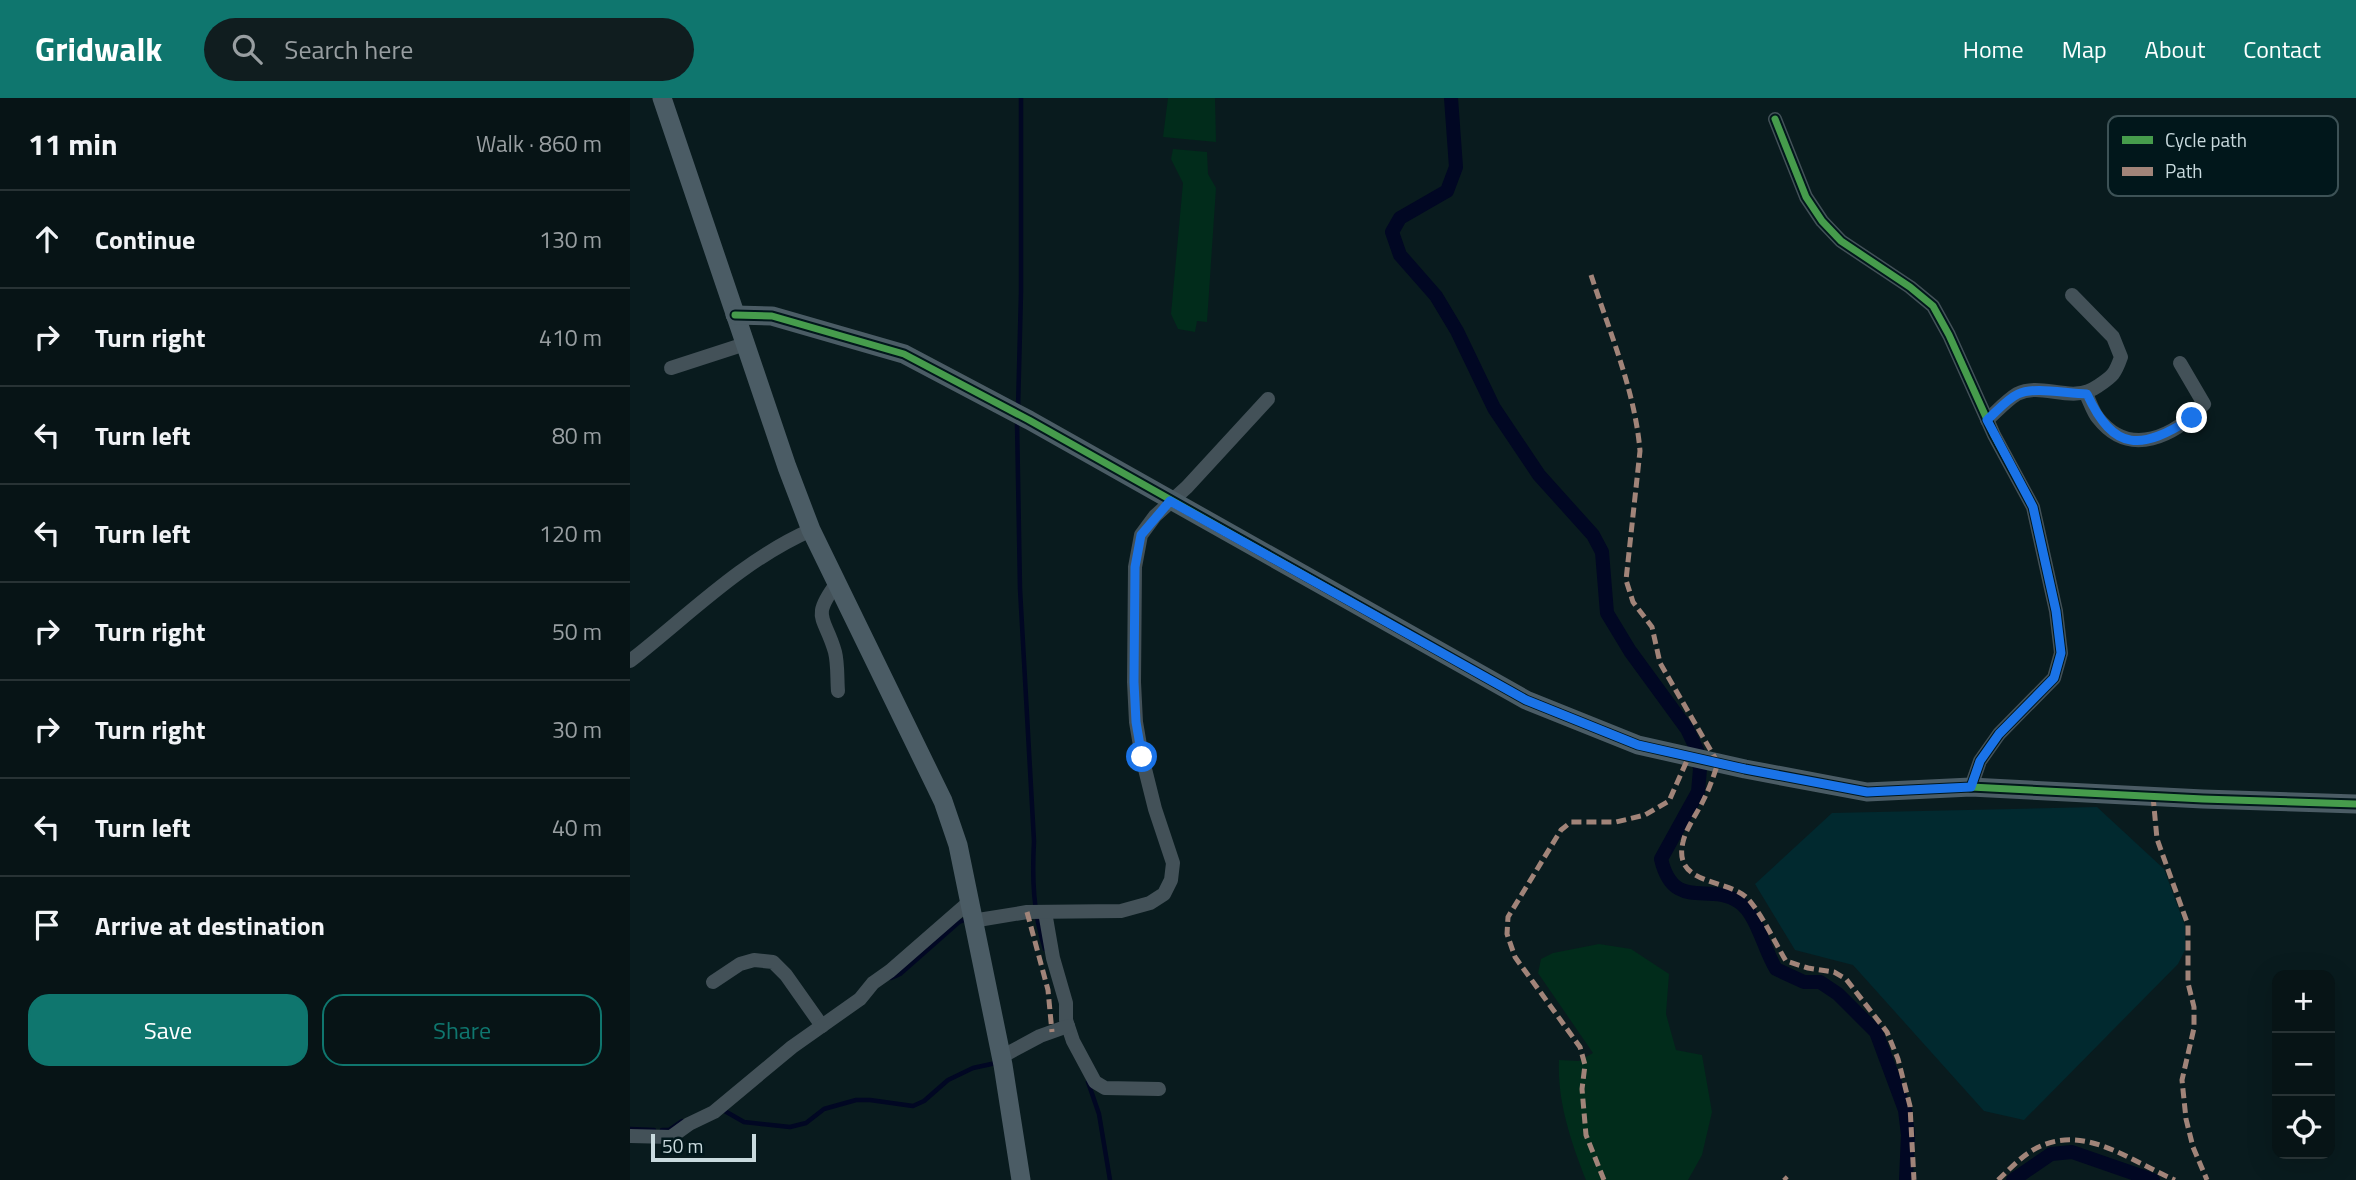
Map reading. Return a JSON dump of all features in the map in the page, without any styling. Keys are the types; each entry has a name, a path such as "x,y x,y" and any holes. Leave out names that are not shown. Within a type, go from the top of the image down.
{"street":[{"path":"662,98 811,530 943,801 958,845 1002,1060 1021,1180"},
{"path":"1775,119 1806,197 1822,221 1841,241 1910,287 1933,306 1987,420 2033,507 2056,611 2061,653 2054,678 1999,734 1980,761 1971,787"},
{"path":"1987,420 2018,394 2036,391 2087,394 2115,374 2121,357 2113,337 2072,295"},
{"path":"735,315 772,316 904,354 1029,420 1526,700 1638,745 1867,792 1971,787 2356,804"},
{"path":"671,368 745,344"},
{"path":"2087,394 2098,418 2120,438 2143,442 2168,433 2192,418 2204,404 2180,363"},
{"path":"630,1136 671,1137 718,1108 792,1046 860,999 873,983 971,915 1121,911 1150,903 1164,894 1171,880 1173,863 1155,809 1136,722 1135,567 1141,535 1170,501 1187,487 1268,400"},
{"path":"630,661 749,564 784,541 811,530"},
{"path":"837,583 823,601 821,614 836,654 838,691"},
{"path":"1045,912 1053,958 1066,1003 1068,1026 1095,1082 1105,1088 1159,1089"},
{"path":"713,982 740,964 754,960 773,962 786,975 822,1026"},
{"path":"1002,1060 1040,1037 1068,1026"}],"shaded area":[{"path":"2097,807 2164,869 2185,926 2185,950 2178,964 2024,1120 1984,1111 1853,965 1795,950 1755,884 1832,813"}],"green space":[{"path":"1168,98 1215,98 1216,142 1163,137"},
{"path":"1173,149 1207,152 1208,174 1216,188 1207,322 1197,321 1195,332 1178,329 1171,314 1183,183 1171,159"},
{"path":"1599,944 1631,949 1669,974 1666,1014 1676,1050 1702,1055 1712,1112 1702,1155 1688,1180 1586,1180 1580,1166 1560,1091 1559,1060 1579,1061 1593,1053 1538,973 1541,959 1553,953"}],"waterway":[{"path":"1018,409 1021,98"},
{"path":"1451,98 1456,167 1447,191 1400,218 1392,232 1400,255 1436,296 1457,331 1494,408 1539,475 1593,535 1602,552 1607,613 1630,651 1687,729 1697,750 1700,769 1698,792 1661,859 1667,875 1674,886 1683,891 1728,896 1739,902 1751,915 1776,969 1804,982 1820,982 1838,994 1876,1032 1905,1110 1908,1135 1906,1180"},
{"path":"1017,421 1020,589 1034,841 1033,882 1038,922 1045,949"},
{"path":"891,978 900,974 959,922 967,919"},
{"path":"723,1110 744,1122 790,1127 806,1123 824,1109 856,1100 913,1106 924,1101 948,1080 973,1068 996,1063"},
{"path":"1088,1082 1099,1114 1110,1180"},
{"path":"662,1130 669,1130 682,1121"},
{"path":"630,1129 654,1130"},
{"path":"2013,1180 2051,1154 2072,1152 2153,1180"}],"marked path":[{"path":"1591,275 1627,384 1640,451 1626,580 1633,602 1652,627 1660,663 1718,763 1689,826 1683,842 1682,857 1686,867 1694,874 1741,893 1749,900 1786,961 1834,972 1846,979 1887,1032 1898,1059 1910,1106 1914,1180"},
{"path":"1604,1180 1586,1135 1582,1089 1585,1065 1580,1047 1515,957 1507,934 1508,917 1561,830 1571,822 1616,822 1645,815 1669,801 1689,756"},
{"path":"2153,796 2157,839 2188,925 2188,983 2194,1007 2194,1028 2182,1080 2186,1119 2193,1147 2207,1180"},
{"path":"1027,912 1048,990 1052,1032"},
{"path":"1998,1180 2035,1149 2058,1141 2076,1140 2110,1149 2175,1180"},
{"path":"1784,1177 1787,1180"}],"cycle path":[{"path":"1775,119 1806,197 1822,221 1841,241 1910,287 1933,306 1994,435 2033,507 2056,611 2061,653 2054,678 1999,734 1980,761 1971,787"},
{"path":"735,315 772,316 904,354 1029,420 1526,700 1638,745 1867,792 1971,787 2356,804"}],"route":[{"path":"1142,757 1136,722 1134,682 1135,567 1141,535 1170,501 1526,700 1638,745 1867,792 1971,787 1980,761 1999,734 2054,678 2061,653 2056,611 2033,507 1987,420 2018,394 2036,391 2087,394 2098,418 2120,438 2143,442 2168,433 2192,418"}]}
